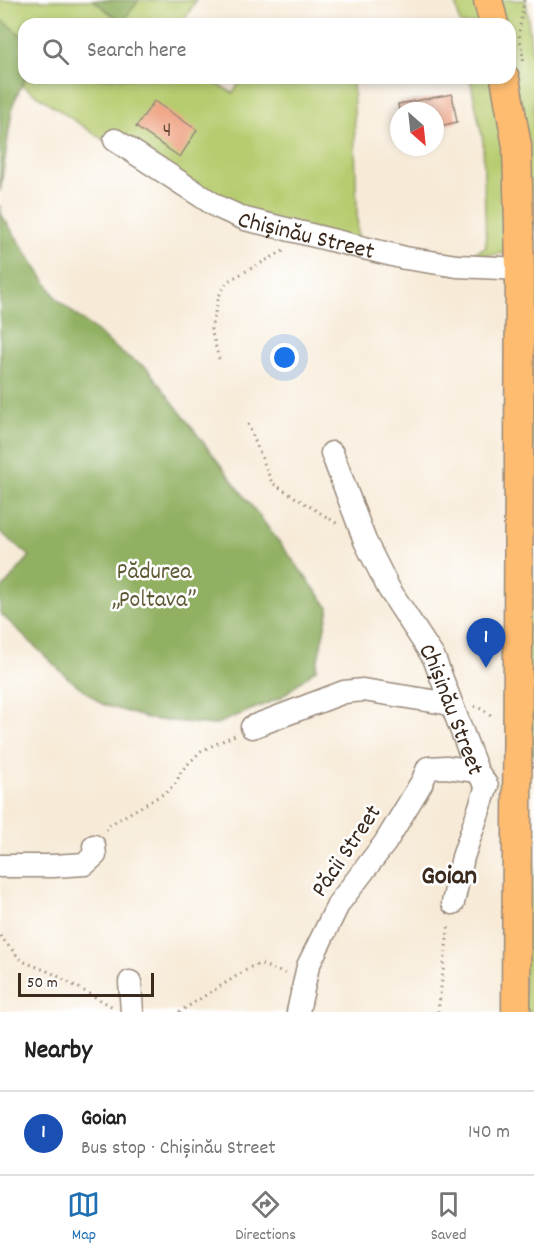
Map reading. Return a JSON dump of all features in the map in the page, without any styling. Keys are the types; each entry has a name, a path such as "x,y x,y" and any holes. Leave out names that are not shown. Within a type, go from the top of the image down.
{"main road":[{"path":"488,0 492,18"},
{"name":"Chișinău Street","path":"515,84 520,269 522,807 516,1012"}],"street":[{"name":"Chișinău Street","path":"115,140 218,207 245,219 405,258 457,266 520,269"},
{"name":"Chișinău Street","path":"332,453 365,541 389,589 434,658 482,778 453,903"},
{"path":"252,727 344,692 363,690 451,704"},
{"name":"Păcii Street","path":"298,1012 308,966 339,903 385,843 428,768 446,767 482,778"},
{"path":"482,778 522,807"},
{"path":"0,866 53,867 85,864 95,855 94,846"},
{"path":"126,1011 130,982"}],"path":[{"path":"516,62 524,0"},
{"path":"219,359 211,329 219,296 228,281 309,235"},
{"path":"248,424 273,483 365,541"},
{"path":"94,846 109,825 175,785 182,770 201,751 252,727"},
{"path":"438,1012 446,938 453,903"},
{"path":"0,936 22,961 126,1011"},
{"path":"179,1012 250,967 260,964 305,981"}],"green space":[{"path":"0,0 93,0 117,18 18,18 18,32 0,19"},
{"path":"93,0 139,0 125,18 117,18"},
{"path":"139,0 196,0 186,18 125,18"},
{"path":"455,0 480,0 484,18 459,18"},
{"path":"496,0 526,0 534,74 534,756 526,738 511,84 516,84 516,18 499,18"},
{"path":"0,19 18,32 18,84 22,84 13,104 0,192"},
{"path":"217,84 233,93 238,84 353,84 358,242 266,219 108,143 22,85"},
{"path":"471,84 497,84 510,151 510,253 467,257 486,247 483,141"},
{"name":"Pădurea „Poltava”","path":"0,205 1,214 57,299 123,354 147,368 329,608 316,669 280,698 214,725 150,719 102,704 67,677 0,613 0,591 30,556 0,532"},
{"path":"534,840 534,1012 524,1012 523,844"}],"building":[{"path":"452,94 457,122 444,125 444,102 409,102"},
{"path":"154,101 197,130 180,157 136,127"}],"place":[{"name":"Goian","path":"486,668"}],"district":[{"name":"Goian","path":"449,874"}]}
